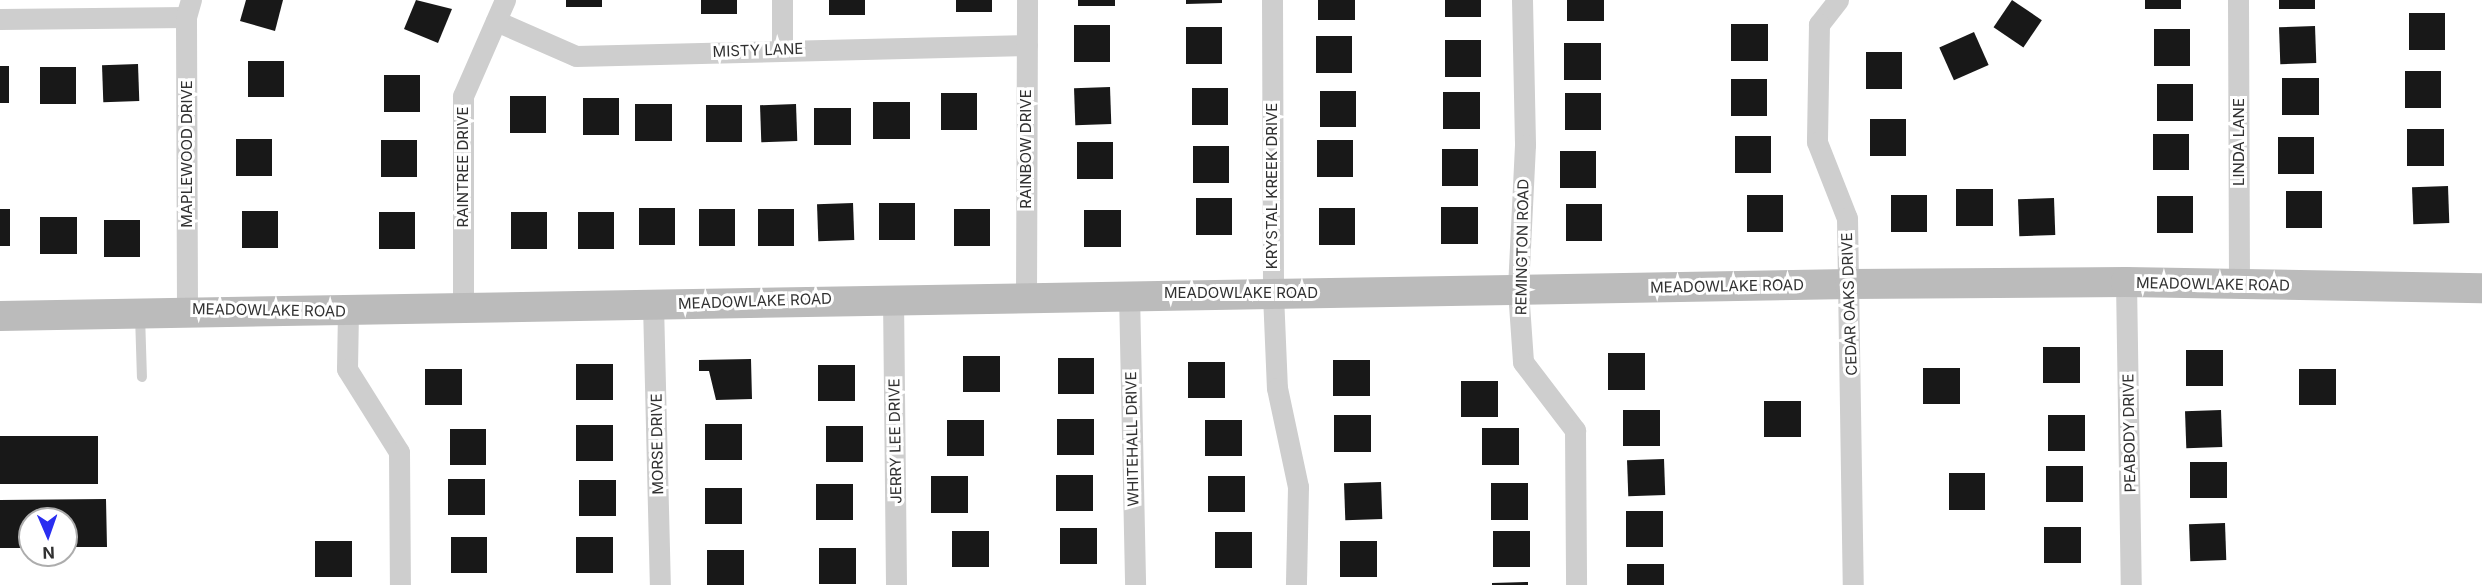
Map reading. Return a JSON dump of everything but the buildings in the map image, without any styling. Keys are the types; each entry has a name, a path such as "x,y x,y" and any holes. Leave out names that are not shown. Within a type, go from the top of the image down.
{"street":[{"name":"RAINTREE DRIVE","path":"463,308 463,96 505,0"},
{"path":"782,0 782,49"},
{"name":"RAINBOW DRIVE","path":"1026,297 1027,0"},
{"name":"KRYSTAL KREEK DRIVE","path":"1272,0 1272,294 1276,388 1298,487 1296,585"},
{"name":"REMINGTON ROAD","path":"1521,0 1525,145 1518,290 1523,362 1575,430 1576,585"},
{"name":"CEDAR OAKS DRIVE","path":"1838,0 1819,24 1817,142 1846,218 1850,284 1853,585"},
{"name":"LINDA LANE","path":"2238,0 2240,285"},
{"path":"0,19 189,9"},
{"name":"MAPLEWOOD DRIVE","path":"187,309 189,9"},
{"name":"MISTY LANE","path":"496,21 576,56 782,49 1027,45"},
{"name":"MEADOWLAKE ROAD","path":"0,316 187,309 348,312 893,297 1272,294 1850,284 2127,282 2482,288"},
{"name":"PEABODY DRIVE","path":"2127,282 2131,585"},
{"name":"WHITEHALL DRIVE","path":"1129,294 1135,585"},
{"name":"JERRY LEE DRIVE","path":"893,297 896,585"},
{"name":"MORSE DRIVE","path":"653,304 660,585"},
{"path":"348,312 347,369 399,452 400,585"}],"lane":[{"path":"140,311 142,377"}]}
